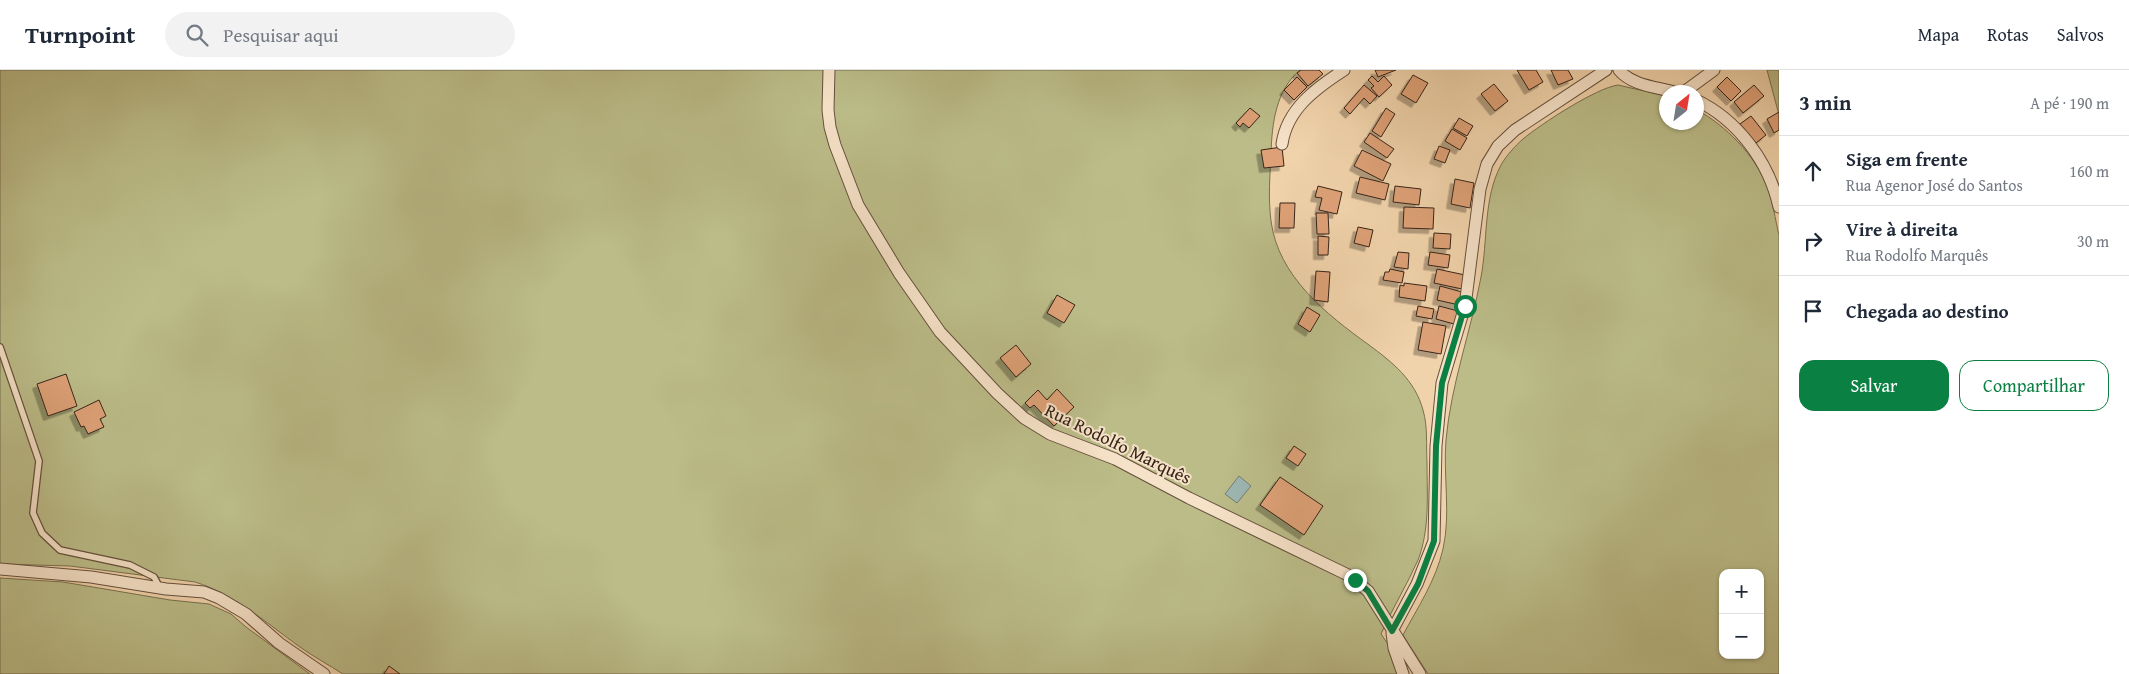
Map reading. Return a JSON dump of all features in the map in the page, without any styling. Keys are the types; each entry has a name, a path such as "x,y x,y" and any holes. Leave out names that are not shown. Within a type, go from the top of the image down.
{"street":[{"name":"Rua Rodolfo Marquês","path":"830,70 828,110 830,127 858,206 899,273 940,332 997,392 1024,418 1050,434 1115,459 1188,498 1355,580 1368,591 1420,674"},
{"path":"1282,144 1285,127 1298,106 1344,70"},
{"path":"1404,674 1394,648 1392,631 1418,584 1434,541 1436,446 1442,383 1465,306 1480,189 1487,164 1498,146 1515,130 1606,70"},
{"path":"1619,70 1627,78 1659,88"},
{"path":"1694,85 1714,70"},
{"path":"1704,105 1727,120 1754,151 1767,171 1779,207"},
{"path":"0,569 91,576 160,588 204,592 220,598 246,614 286,649 324,674"}],"lane":[{"path":"0,347 39,461 33,513 42,533 60,550 130,564 154,577 160,588"}],"green space":[{"path":"0,70 1300,70 1285,87 1274,119 1270,204 1275,241 1283,259 1306,292 1321,307 1386,358 1402,373 1419,399 1425,416 1427,499 1426,524 1422,548 1409,579 1381,634 1409,674 343,674 305,651 237,602 224,594 195,582 70,566 0,564"},
{"path":"1767,70 1779,70 1779,115"},
{"path":"1618,85 1659,94 1659,130 1704,130 1704,114 1708,116 1728,132 1747,152 1762,174 1771,198 1779,235 1779,674 1428,674 1403,635 1431,582 1443,549 1447,509 1446,440 1452,398 1481,277 1489,206 1495,178 1505,158 1523,139 1542,125 1596,93"},
{"path":"0,578 63,582 170,600 209,604 231,614 310,674 0,674"}],"water":[{"path":"1239,476 1251,486 1237,503 1225,494"}],"building":[{"path":"1301,70 1319,70 1323,74 1308,86 1297,73"},
{"path":"1375,70 1396,70 1378,77"},
{"path":"1517,70 1536,70 1543,82 1529,90"},
{"path":"1551,70 1568,70 1573,79 1558,85"},
{"path":"1413,75 1428,83 1416,103 1401,94"},
{"path":"1372,76 1378,82 1384,76 1392,85 1379,97 1371,88 1374,86 1368,80"},
{"path":"1297,77 1307,87 1294,100 1284,90"},
{"path":"1727,77 1741,91 1731,101 1717,87"},
{"path":"1494,84 1508,101 1495,111 1481,94"},
{"path":"1364,85 1377,96 1370,104 1364,98 1350,114 1344,108"},
{"path":"1754,85 1764,96 1743,113 1734,102"},
{"path":"1250,108 1260,116 1249,128 1243,123 1240,127 1236,123"},
{"path":"1386,108 1395,114 1381,137 1372,131"},
{"path":"1779,112 1779,130 1774,133 1767,119"},
{"path":"1751,116 1766,135 1756,143 1740,124"},
{"path":"1459,118 1473,126 1467,136 1453,128"},
{"path":"1452,129 1467,138 1460,150 1445,141"},
{"path":"1370,133 1394,149 1387,158 1364,142"},
{"path":"1439,146 1450,150 1445,163 1434,159"},
{"path":"1282,147 1284,166 1264,168 1261,150"},
{"path":"1362,150 1391,164 1383,181 1354,166"},
{"path":"1360,177 1389,184 1385,200 1356,193"},
{"path":"1455,179 1474,183 1470,208 1451,204"},
{"path":"1318,186 1342,192 1337,214 1319,210 1322,198 1315,197"},
{"path":"1395,186 1421,189 1419,205 1393,202"},
{"path":"1280,203 1295,203 1294,228 1279,228"},
{"path":"1404,207 1434,208 1433,229 1403,228"},
{"path":"1316,213 1328,213 1329,234 1317,234"},
{"path":"1358,227 1373,230 1369,247 1354,243"},
{"path":"1434,233 1451,234 1450,249 1433,248"},
{"path":"1318,236 1329,237 1328,255 1318,255"},
{"path":"1398,252 1409,253 1408,269 1394,267"},
{"path":"1430,252 1450,255 1448,268 1428,265"},
{"path":"1390,269 1404,272 1402,283 1383,280 1385,272 1389,272"},
{"path":"1437,269 1465,275 1462,289 1434,283"},
{"path":"1316,271 1330,272 1328,302 1314,300"},
{"path":"1404,283 1427,286 1425,301 1399,297 1400,285 1404,286"},
{"path":"1440,286 1462,292 1459,305 1437,300"},
{"path":"1057,295 1075,305 1064,323 1047,313"},
{"path":"1418,306 1434,309 1432,319 1416,316"},
{"path":"1439,306 1458,311 1454,324 1436,319"},
{"path":"1307,307 1320,315 1310,332 1298,324"},
{"path":"1423,322 1446,326 1441,354 1418,350"},
{"path":"1016,345 1031,364 1016,377 1000,358"},
{"path":"66,374 77,406 48,416 37,384"},
{"path":"1057,389 1074,407 1054,426 1034,405 1030,408 1025,403 1038,390 1047,400"},
{"path":"99,400 106,416 100,419 104,427 88,434 84,426 81,427 74,412"},
{"path":"1294,446 1306,454 1298,466 1286,458"},
{"path":"1280,477 1323,506 1304,535 1260,505"},
{"path":"389,666 400,674 384,674"}],"route":[{"path":"1355,580 1368,591 1392,631 1418,584 1434,541 1438,410 1448,358 1465,306"}]}
